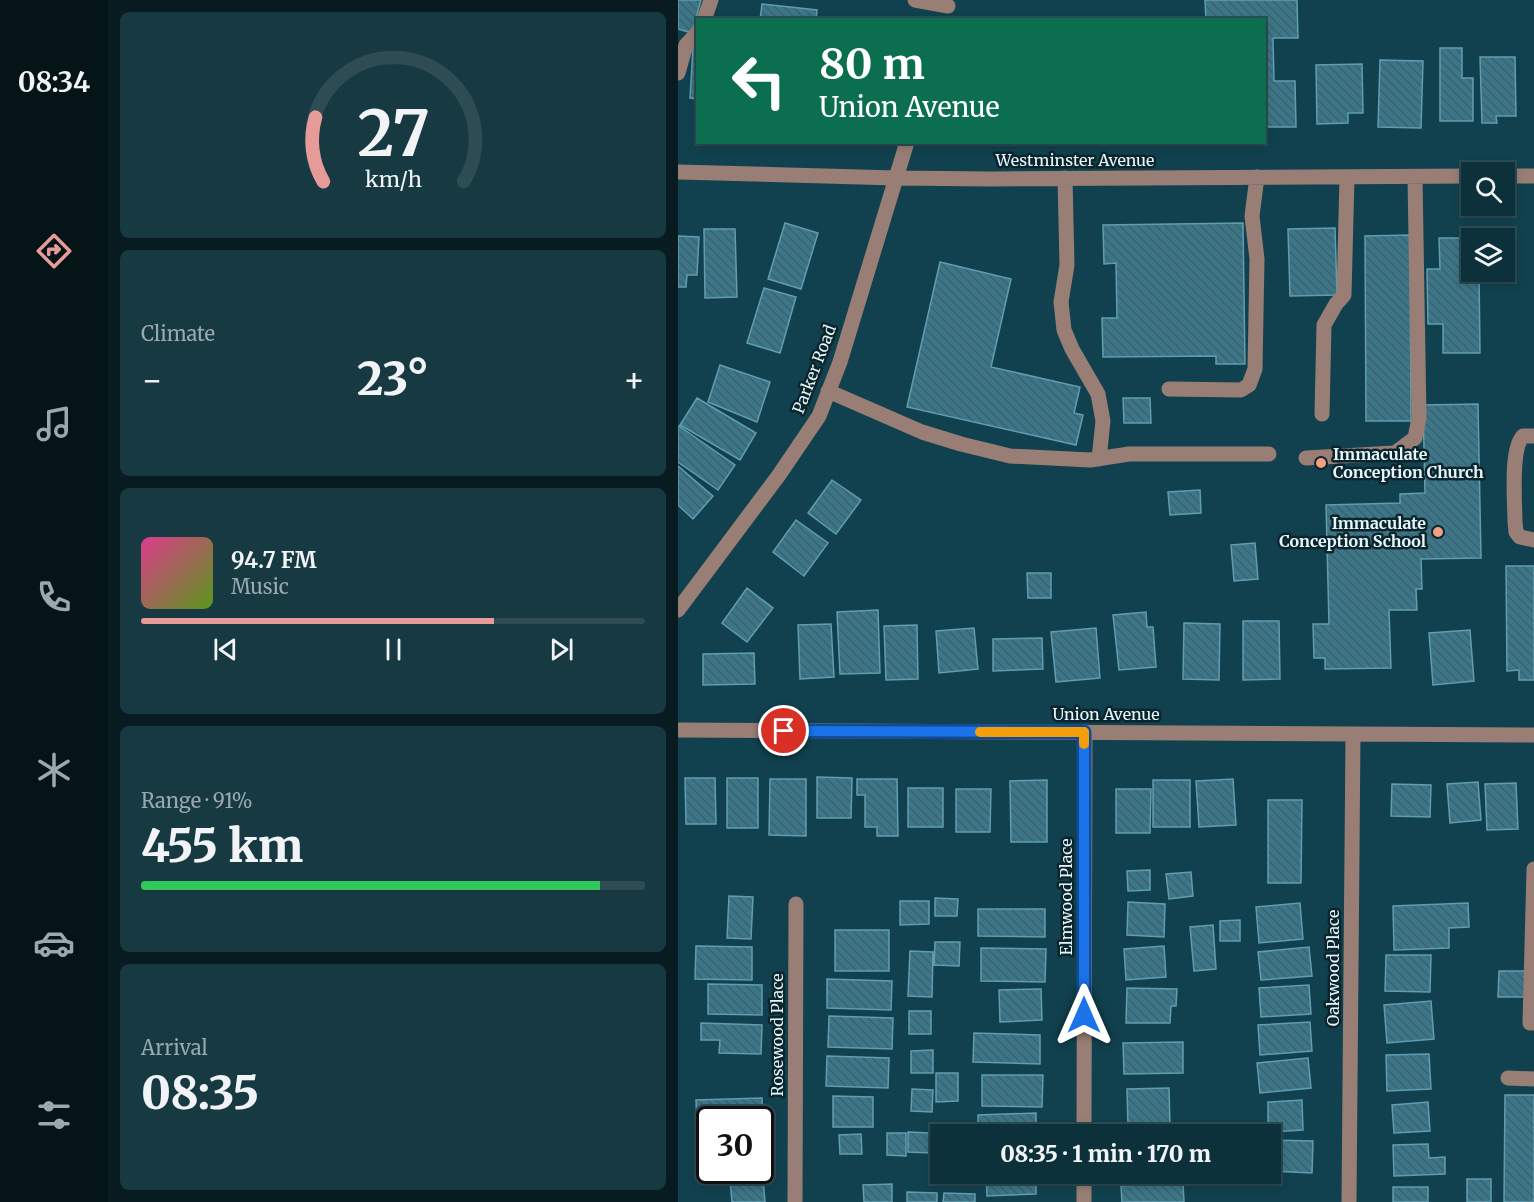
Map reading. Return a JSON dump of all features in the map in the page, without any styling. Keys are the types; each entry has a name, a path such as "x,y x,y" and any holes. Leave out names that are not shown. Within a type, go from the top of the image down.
{"street":[{"path":"706,18 711,0"},
{"path":"915,0 948,9"},
{"path":"678,73 686,45 696,34"},
{"name":"Parker Road","path":"678,610 779,475 819,416 840,362 906,144"},
{"name":"Westminster Avenue","path":"678,172 896,178 1461,176"},
{"path":"1515,176 1534,176"},
{"path":"1169,389 1241,390 1249,385 1255,369 1257,259 1252,216 1257,177"},
{"path":"1322,414 1323,325 1344,295 1347,177"},
{"path":"1306,458 1395,453 1415,438 1419,418 1415,177"},
{"path":"1065,178 1067,265 1061,302 1064,330 1072,350 1098,394 1103,422 1099,459"},
{"path":"828,391 922,432 1010,456 1090,460 1129,454 1269,454"},
{"path":"1534,436 1523,436 1519,440 1515,455 1516,532 1520,537 1534,540"},
{"name":"Union Avenue","path":"678,730 1534,735"},
{"name":"Elmwood Place","path":"1084,732 1084,1124"},
{"name":"Oakwood Place","path":"1349,1202 1353,734"},
{"path":"1534,869 1530,1023 1534,1023"},
{"name":"Rosewood Place","path":"795,904 795,1202"},
{"path":"1508,1078 1534,1079"},
{"path":"1084,1184 1084,1202"}],"building":[{"path":"678,0 701,0 692,33 678,29"},
{"path":"1205,0 1297,0 1298,38 1273,38 1274,81 1295,81 1296,127 1266,127 1266,18 1206,18"},
{"path":"762,4 817,10 816,18 760,18"},
{"path":"696,46 696,99 690,98 693,47"},
{"path":"1440,48 1462,48 1462,78 1473,78 1473,121 1440,121"},
{"path":"1480,57 1515,57 1516,116 1496,116 1497,123 1482,123"},
{"path":"1380,60 1423,61 1421,128 1378,127"},
{"path":"1362,64 1363,113 1348,113 1348,123 1317,124 1316,65"},
{"path":"785,223 818,233 801,289 768,279"},
{"path":"1243,223 1245,364 1216,364 1216,356 1103,357 1102,318 1117,318 1116,263 1104,264 1103,225"},
{"path":"1335,228 1337,295 1290,296 1288,229"},
{"path":"704,229 735,229 737,297 705,298"},
{"path":"1410,235 1411,421 1366,421 1365,236"},
{"path":"678,236 699,237 697,275 687,275 686,287 678,287"},
{"path":"1439,238 1461,238 1461,282 1479,282 1480,353 1443,353 1443,324 1428,324 1427,269 1440,269"},
{"path":"940,262 1011,279 991,367 1080,387 1074,413 1083,415 1076,445 907,407"},
{"path":"764,288 796,297 780,353 747,343"},
{"path":"720,365 770,382 757,422 708,402"},
{"path":"697,398 756,433 740,460 680,425"},
{"path":"1123,398 1150,398 1151,423 1124,423"},
{"path":"1478,404 1481,558 1421,559 1422,589 1416,589 1417,610 1389,610 1391,668 1325,669 1325,658 1314,658 1313,624 1329,624 1326,505 1400,503 1400,494 1425,493 1423,405"},
{"path":"679,426 735,465 718,490 678,462"},
{"path":"678,466 713,496 693,519 678,505"},
{"path":"832,480 861,500 836,534 808,513"},
{"path":"1200,490 1201,513 1170,515 1168,492"},
{"path":"796,520 828,543 804,576 773,552"},
{"path":"1255,543 1258,579 1234,581 1231,545"},
{"path":"1506,566 1534,566 1534,680 1519,680 1519,670 1507,671"},
{"path":"1027,573 1051,573 1051,598 1028,598"},
{"path":"747,588 773,608 747,642 722,623"},
{"path":"878,610 880,673 840,674 837,612"},
{"path":"1146,612 1147,627 1153,627 1156,667 1119,670 1113,615"},
{"path":"1243,621 1279,621 1280,679 1243,680"},
{"path":"1184,623 1220,624 1219,680 1183,679"},
{"path":"831,624 834,677 800,679 798,625"},
{"path":"917,625 918,679 886,680 884,626"},
{"path":"974,628 978,669 939,673 936,631"},
{"path":"1096,628 1100,678 1056,682 1051,632"},
{"path":"1470,630 1474,681 1433,685 1429,633"},
{"path":"1042,638 1043,669 993,671 993,639"},
{"path":"754,653 755,684 703,685 703,654"},
{"path":"817,777 852,778 851,818 817,818"},
{"path":"685,778 715,778 716,824 686,824"},
{"path":"727,778 758,778 758,828 727,828"},
{"path":"770,779 806,779 806,836 769,835"},
{"path":"857,779 897,779 898,836 877,836 877,827 865,827 865,795 857,795"},
{"path":"1233,779 1236,825 1199,827 1196,781"},
{"path":"1047,780 1047,842 1011,842 1010,781"},
{"path":"1153,780 1190,780 1190,827 1153,827"},
{"path":"1478,782 1481,820 1450,823 1447,784"},
{"path":"1516,783 1518,829 1487,830 1485,784"},
{"path":"1392,784 1431,785 1430,817 1391,816"},
{"path":"908,788 943,788 943,827 908,827"},
{"path":"956,789 991,789 990,832 956,832"},
{"path":"1116,789 1151,789 1150,833 1116,833"},
{"path":"1268,800 1302,800 1301,883 1268,883"},
{"path":"1150,870 1150,890 1128,891 1127,871"},
{"path":"1191,872 1193,896 1169,899 1166,874"},
{"path":"729,896 753,897 751,939 727,938"},
{"path":"935,898 958,899 957,916 935,916"},
{"path":"900,901 929,901 929,924 900,925"},
{"path":"1128,902 1165,904 1164,937 1127,935"},
{"path":"1300,903 1303,939 1259,943 1256,907"},
{"path":"1468,903 1469,927 1449,928 1449,948 1394,950 1393,906"},
{"path":"978,909 1045,909 1045,937 978,936"},
{"path":"1240,920 1240,941 1220,941 1220,921"},
{"path":"1213,925 1216,969 1194,971 1190,927"},
{"path":"835,930 889,930 889,971 835,971"},
{"path":"935,942 960,942 959,966 934,965"},
{"path":"696,946 752,947 752,980 695,979"},
{"path":"1164,946 1166,977 1126,980 1124,949"},
{"path":"1309,947 1312,976 1261,980 1258,952"},
{"path":"981,948 1046,949 1045,982 981,981"},
{"path":"910,951 933,952 932,997 908,996"},
{"path":"1386,955 1431,955 1430,992 1385,991"},
{"path":"1499,971 1525,971 1525,997 1498,997"},
{"path":"827,979 892,981 891,1010 827,1008"},
{"path":"708,984 762,985 762,1015 708,1014"},
{"path":"1309,985 1311,1014 1261,1017 1259,988"},
{"path":"1127,988 1177,989 1176,1006 1171,1006 1170,1023 1126,1023"},
{"path":"1041,989 1042,1020 1000,1022 999,990"},
{"path":"1431,1001 1434,1039 1387,1043 1384,1005"},
{"path":"909,1011 931,1011 931,1034 909,1034"},
{"path":"829,1016 893,1018 892,1049 828,1047"},
{"path":"1310,1022 1312,1051 1260,1055 1258,1025"},
{"path":"701,1023 762,1025 761,1054 719,1053 720,1040 701,1040"},
{"path":"974,1033 1040,1035 1040,1064 973,1062"},
{"path":"1183,1042 1183,1073 1124,1074 1123,1043"},
{"path":"933,1050 933,1073 911,1073 911,1051"},
{"path":"1429,1054 1431,1089 1387,1091 1386,1055"},
{"path":"827,1056 889,1058 888,1088 826,1086"},
{"path":"1308,1058 1311,1088 1260,1093 1257,1063"},
{"path":"936,1073 958,1073 958,1101 936,1102"},
{"path":"982,1075 1043,1075 1042,1107 982,1106"},
{"path":"1169,1088 1170,1124 1128,1124 1127,1089"},
{"path":"912,1089 933,1090 932,1112 911,1111"},
{"path":"1505,1095 1534,1095 1534,1202 1504,1202"},
{"path":"833,1096 873,1097 873,1127 833,1127"},
{"path":"762,1098 762,1106 696,1106 696,1100"},
{"path":"1302,1100 1303,1130 1281,1131 1281,1124 1268,1124 1268,1102"},
{"path":"1428,1102 1430,1131 1394,1133 1392,1105"},
{"path":"1036,1113 1036,1124 978,1124 978,1115"},
{"path":"908,1132 930,1133 930,1153 908,1152"},
{"path":"887,1133 906,1133 906,1156 887,1155"},
{"path":"861,1134 862,1154 840,1154 839,1135"},
{"path":"1281,1140 1313,1141 1312,1173 1281,1172"},
{"path":"1428,1144 1429,1158 1445,1157 1445,1174 1394,1176 1393,1145"},
{"path":"1467,1179 1491,1179 1491,1202 1467,1202"},
{"path":"730,1184 764,1184 765,1202 732,1202"},
{"path":"892,1184 892,1202 864,1202 863,1185"},
{"path":"986,1184 1036,1184 1036,1194 987,1196"},
{"path":"1183,1184 1184,1202 1122,1202 1121,1186"},
{"path":"1393,1187 1428,1187 1428,1202 1393,1202"},
{"path":"907,1192 937,1193 937,1202 907,1202"},
{"path":"944,1193 975,1194 975,1202 943,1202"}],"slow traffic":[{"path":"980,732 1084,732 1084,744"}],"place":[{"name":"Immaculate Conception Church","path":"1321,463"},
{"name":"Immaculate Conception School","path":"1438,532"}],"route":[{"path":"784,731 1084,732 1084,1015"}]}
